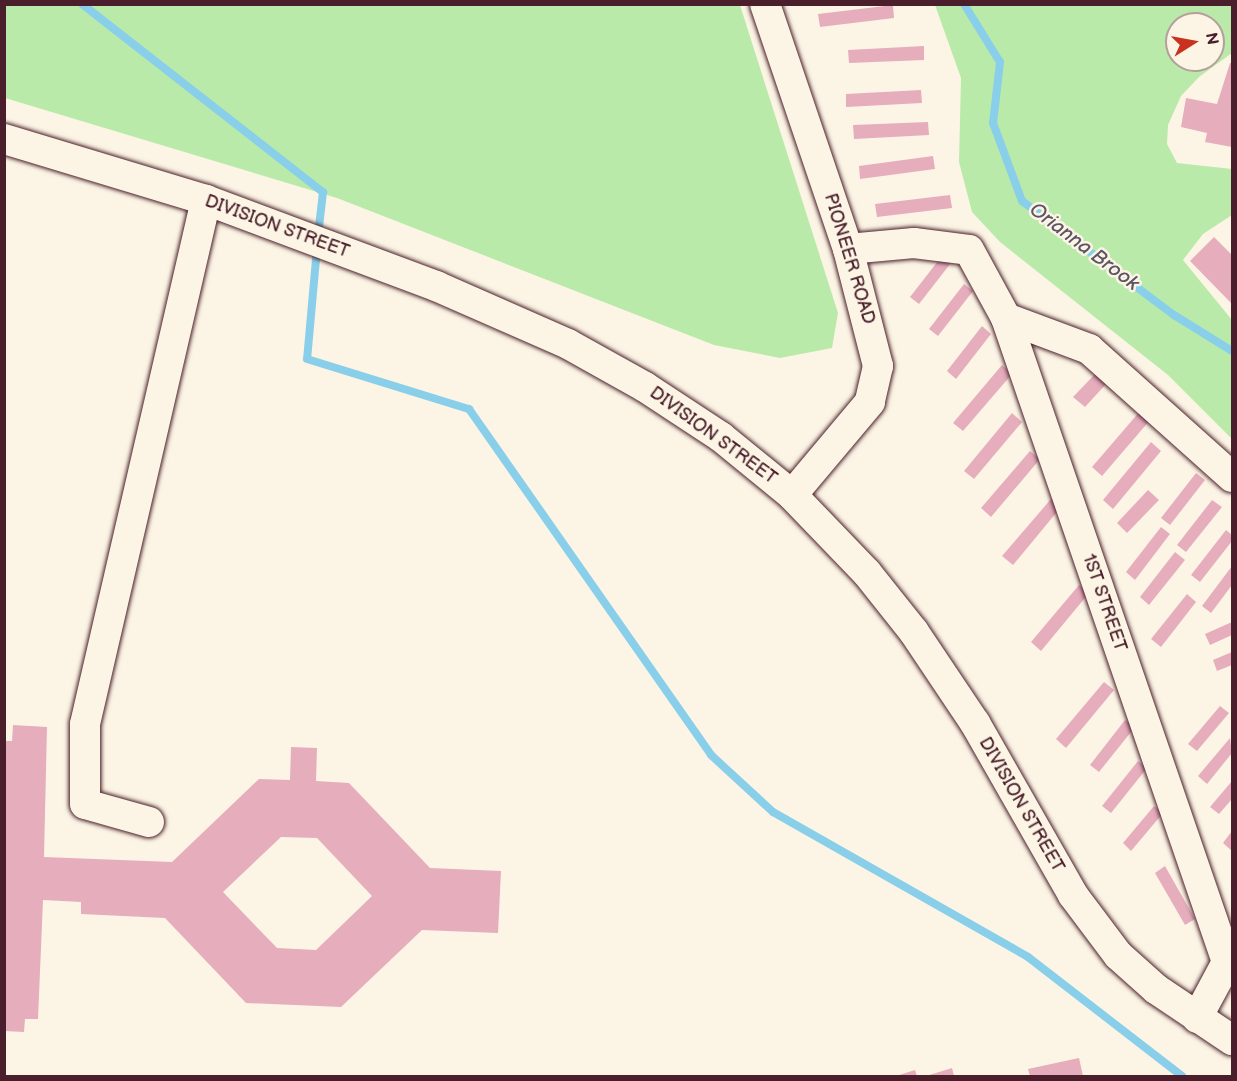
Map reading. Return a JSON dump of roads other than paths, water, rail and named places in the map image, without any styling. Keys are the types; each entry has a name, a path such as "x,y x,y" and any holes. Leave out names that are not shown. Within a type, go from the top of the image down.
{"street":[{"name":"PIONEER ROAD","path":"765,4 848,249 878,366 870,402 792,495"},
{"name":"DIVISION STREET","path":"4,139 206,200 436,286 568,344 645,387 721,437 792,495 867,573 914,632 975,723 1073,895 1118,955 1197,1018 1233,1040"},
{"path":"149,822 86,804 85,724 206,200"},
{"name":"1ST STREET","path":"848,249 914,243 969,250 1006,318 1230,962"},
{"path":"1006,318 1089,349 1233,477"},
{"path":"1197,1018 1230,962"}],"waterway":[{"path":"82,4 323,192 318,236"},
{"name":"Orianna Brook","path":"964,4 1000,62 993,123 1022,201 1174,315 1232,351"},
{"path":"317,248 307,359 469,409 711,755 773,812 1028,957 1182,1076"}]}
